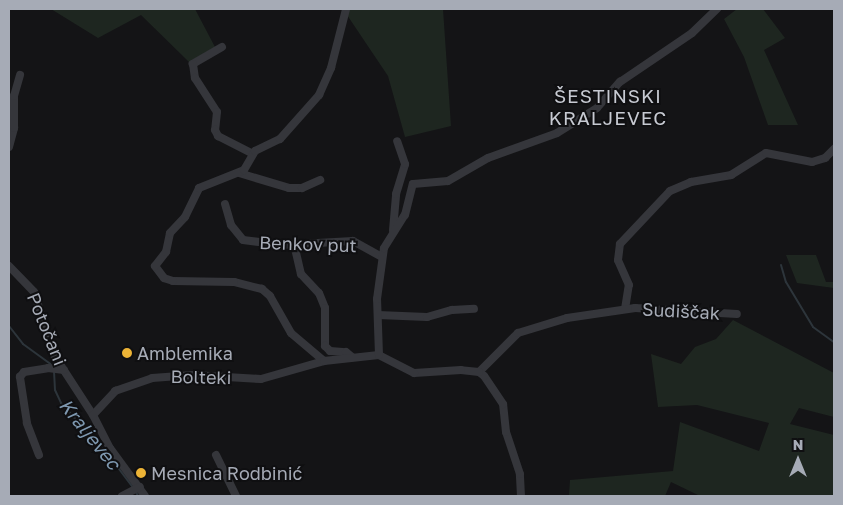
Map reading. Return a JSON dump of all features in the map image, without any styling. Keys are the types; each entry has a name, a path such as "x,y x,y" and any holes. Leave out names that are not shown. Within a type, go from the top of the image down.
{"street":[{"path":"324,361 291,333 270,296 262,289 234,282 172,281 164,278 156,269 166,252 170,233 185,217 196,192 205,184 239,173 248,166 259,148 280,139 322,89 332,68 346,9"},
{"path":"521,496 520,474 506,432 503,404 479,372 414,373 379,355 380,256 393,230 405,215 413,184 448,181 488,158 557,133 597,108 620,82 692,33 718,9"},
{"path":"222,47 193,64 195,78 217,112 215,130 218,136 254,154"},
{"path":"9,147 14,128 14,96 20,75"},
{"path":"393,230 396,194 405,164 396,141"},
{"path":"625,309 630,285 618,260 620,244 670,191 691,182 731,174 766,153 812,162 825,158 834,150"},
{"path":"239,173 289,188 302,188 320,180"},
{"name":"Benkov put","path":"225,204 231,225 242,240 294,244 353,241 380,256"},
{"path":"294,244 301,274 319,293 325,308 324,346 330,352 346,352 352,357"},
{"name":"Potočani","path":"9,266 38,298 44,328 57,369 94,415 110,448 136,489 145,496"},
{"path":"378,315 426,317 452,310 474,309"},
{"name":"Sudiščak","path":"479,372 506,343 526,328 567,318 625,309 737,314"},
{"name":"Bolteki","path":"94,415 115,391 152,378 193,375 261,379 324,361 379,355"},
{"path":"39,455 28,423 20,378 24,372 57,369"},
{"path":"216,454 236,496"},
{"path":"122,496 136,489"}],"shaded area":[{"path":"51,9 195,9 215,47 189,62 141,15 98,38"},
{"path":"343,9 443,9 451,126 405,137 388,76"},
{"path":"737,9 763,9 785,38 764,50 798,125 768,125 744,57 724,19"},
{"path":"786,255 816,255 826,282 834,282 834,288 797,283"},
{"path":"733,320 834,373 834,417 799,408 790,424 834,435 834,496 700,496 671,482 665,496 569,495 570,480 673,471 680,422 759,451 769,423 697,405 658,407 651,354 681,364 695,347 716,339"}],"waterway":[{"path":"781,265 786,282 813,327 834,342"},
{"name":"Kraljevec","path":"9,326 23,344 53,366"},
{"name":"Kraljevec","path":"54,371 55,390 61,403 110,457 133,488"},
{"name":"Kraljevec","path":"136,492 138,496"}],"place":[{"name":"Amblemika","path":"127,353"},
{"name":"Mesnica Rodbinić","path":"141,473"}],"district":[{"name":"ŠESTINSKI KRALJEVEC","path":"608,107"}]}
